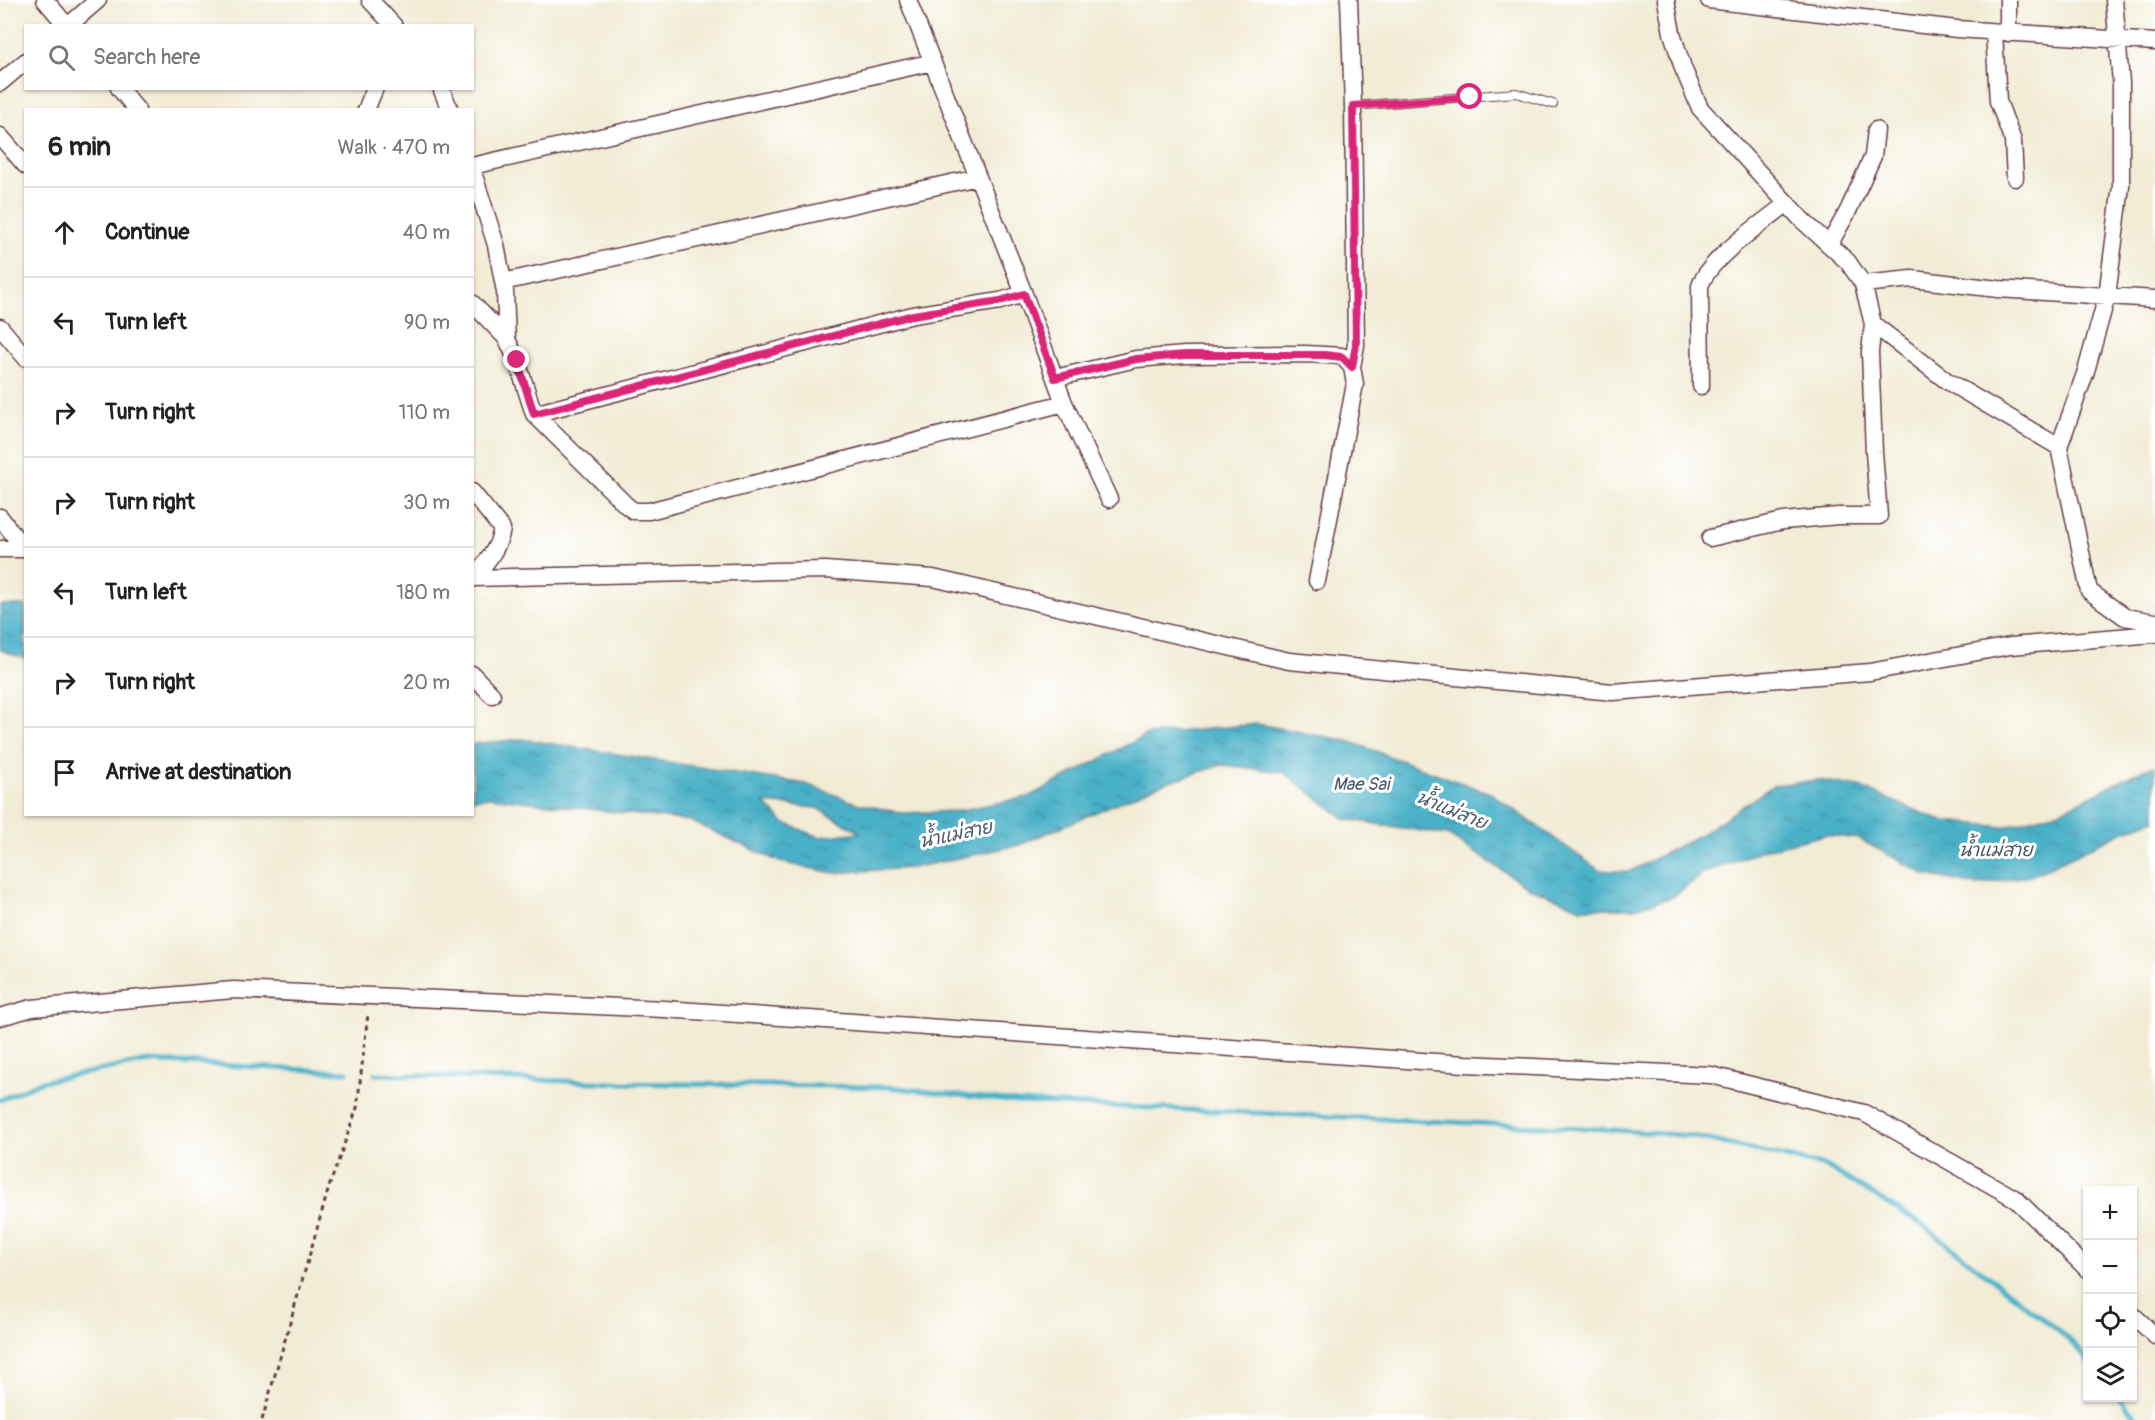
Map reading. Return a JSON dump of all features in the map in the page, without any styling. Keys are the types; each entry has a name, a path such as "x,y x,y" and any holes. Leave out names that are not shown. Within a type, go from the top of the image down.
{"street":[{"path":"45,0 66,24"},
{"path":"70,24 98,0"},
{"path":"370,0 391,24"},
{"path":"908,0 1024,294 1064,403 1109,499"},
{"path":"1317,581 1355,384 1352,367 1356,345 1353,106 1349,0"},
{"path":"1665,0 1683,68 1700,108 1786,204 1848,262 1863,284 1873,324 1870,351 1879,516 1838,516 1783,521 1710,537"},
{"path":"1709,0 2001,32 2155,42"},
{"path":"2008,0 2001,32 1998,101 2013,141 2015,178"},
{"path":"2114,0 2121,83 2121,186 2107,296 2086,371 2059,447 2089,591 2125,617 2155,622"},
{"path":"474,168 933,62"},
{"path":"0,82 24,63"},
{"path":"121,90 135,108"},
{"path":"367,108 374,90"},
{"path":"442,90 449,108"},
{"path":"1829,245 1874,156 1876,130"},
{"path":"0,136 24,164"},
{"path":"474,174 496,245 503,282 507,339"},
{"path":"503,282 978,177"},
{"path":"1701,386 1700,286 1704,275 1723,256 1786,204"},
{"path":"1863,284 1912,279 1998,289 2155,299"},
{"path":"534,414 913,315 1000,301 1024,294"},
{"path":"474,305 507,339 517,360 534,414 634,511 649,511 1064,403"},
{"path":"1873,324 1947,381 2059,447"},
{"path":"0,327 24,356"},
{"path":"1055,378 1136,359 1185,355 1306,354 1342,357 1352,367"},
{"path":"474,494 502,529 495,550 474,577"},
{"path":"0,517 24,548"},
{"path":"0,549 24,549"},
{"path":"474,578 825,570 933,579 1289,661 1613,692 1870,672 2010,646 2155,634"},
{"path":"474,676 492,695"},
{"path":"0,1017 32,1008 233,990 664,1009 1465,1064 1711,1075 1864,1113 2016,1200 2083,1265"},
{"path":"2137,1318 2155,1336"}],"lane":[{"path":"1353,106 1516,93 1553,104"}],"path":[{"path":"262,1420 329,1187 357,1108 370,996"}],"water":[{"path":"0,605 24,605 24,659 0,650"},
{"name":"Mae Sai","path":"1257,724 1348,741 1492,794 1599,870 1629,872 1703,833 1774,785 1819,780 1859,787 1939,820 2003,827 2063,810 2144,769 2155,766 2155,820 2120,833 2033,875 1977,885 1926,875 1859,839 1825,835 1763,850 1704,873 1673,897 1634,908 1581,908 1528,887 1448,835 1345,819 1283,772 1222,765 1164,783 1019,845 912,868 833,873 780,862 690,821 490,797 474,799 474,744 522,739 806,784 856,803 902,813 956,811 1028,797 1146,735","holes":["764,803 817,808 860,832 820,837 784,823"]}],"waterway":[{"path":"0,1100 40,1082 148,1061 347,1072"},
{"path":"375,1074 618,1083 889,1087 1017,1102 1602,1129 1691,1136 1826,1166 1924,1226 2070,1340 2083,1355"},
{"path":"2122,1402 2138,1420"}],"route":[{"path":"517,360 534,414 913,315 1000,301 1024,294 1055,378 1136,359 1185,355 1324,355 1342,357 1352,367 1356,345 1353,106 1470,97"}],"water label":[{"name":"น้ำแม่สาย","path":"1452,810"},
{"name":"น้ำแม่สาย","path":"956,834"},
{"name":"น้ำแม่สาย","path":"1996,850"}]}
